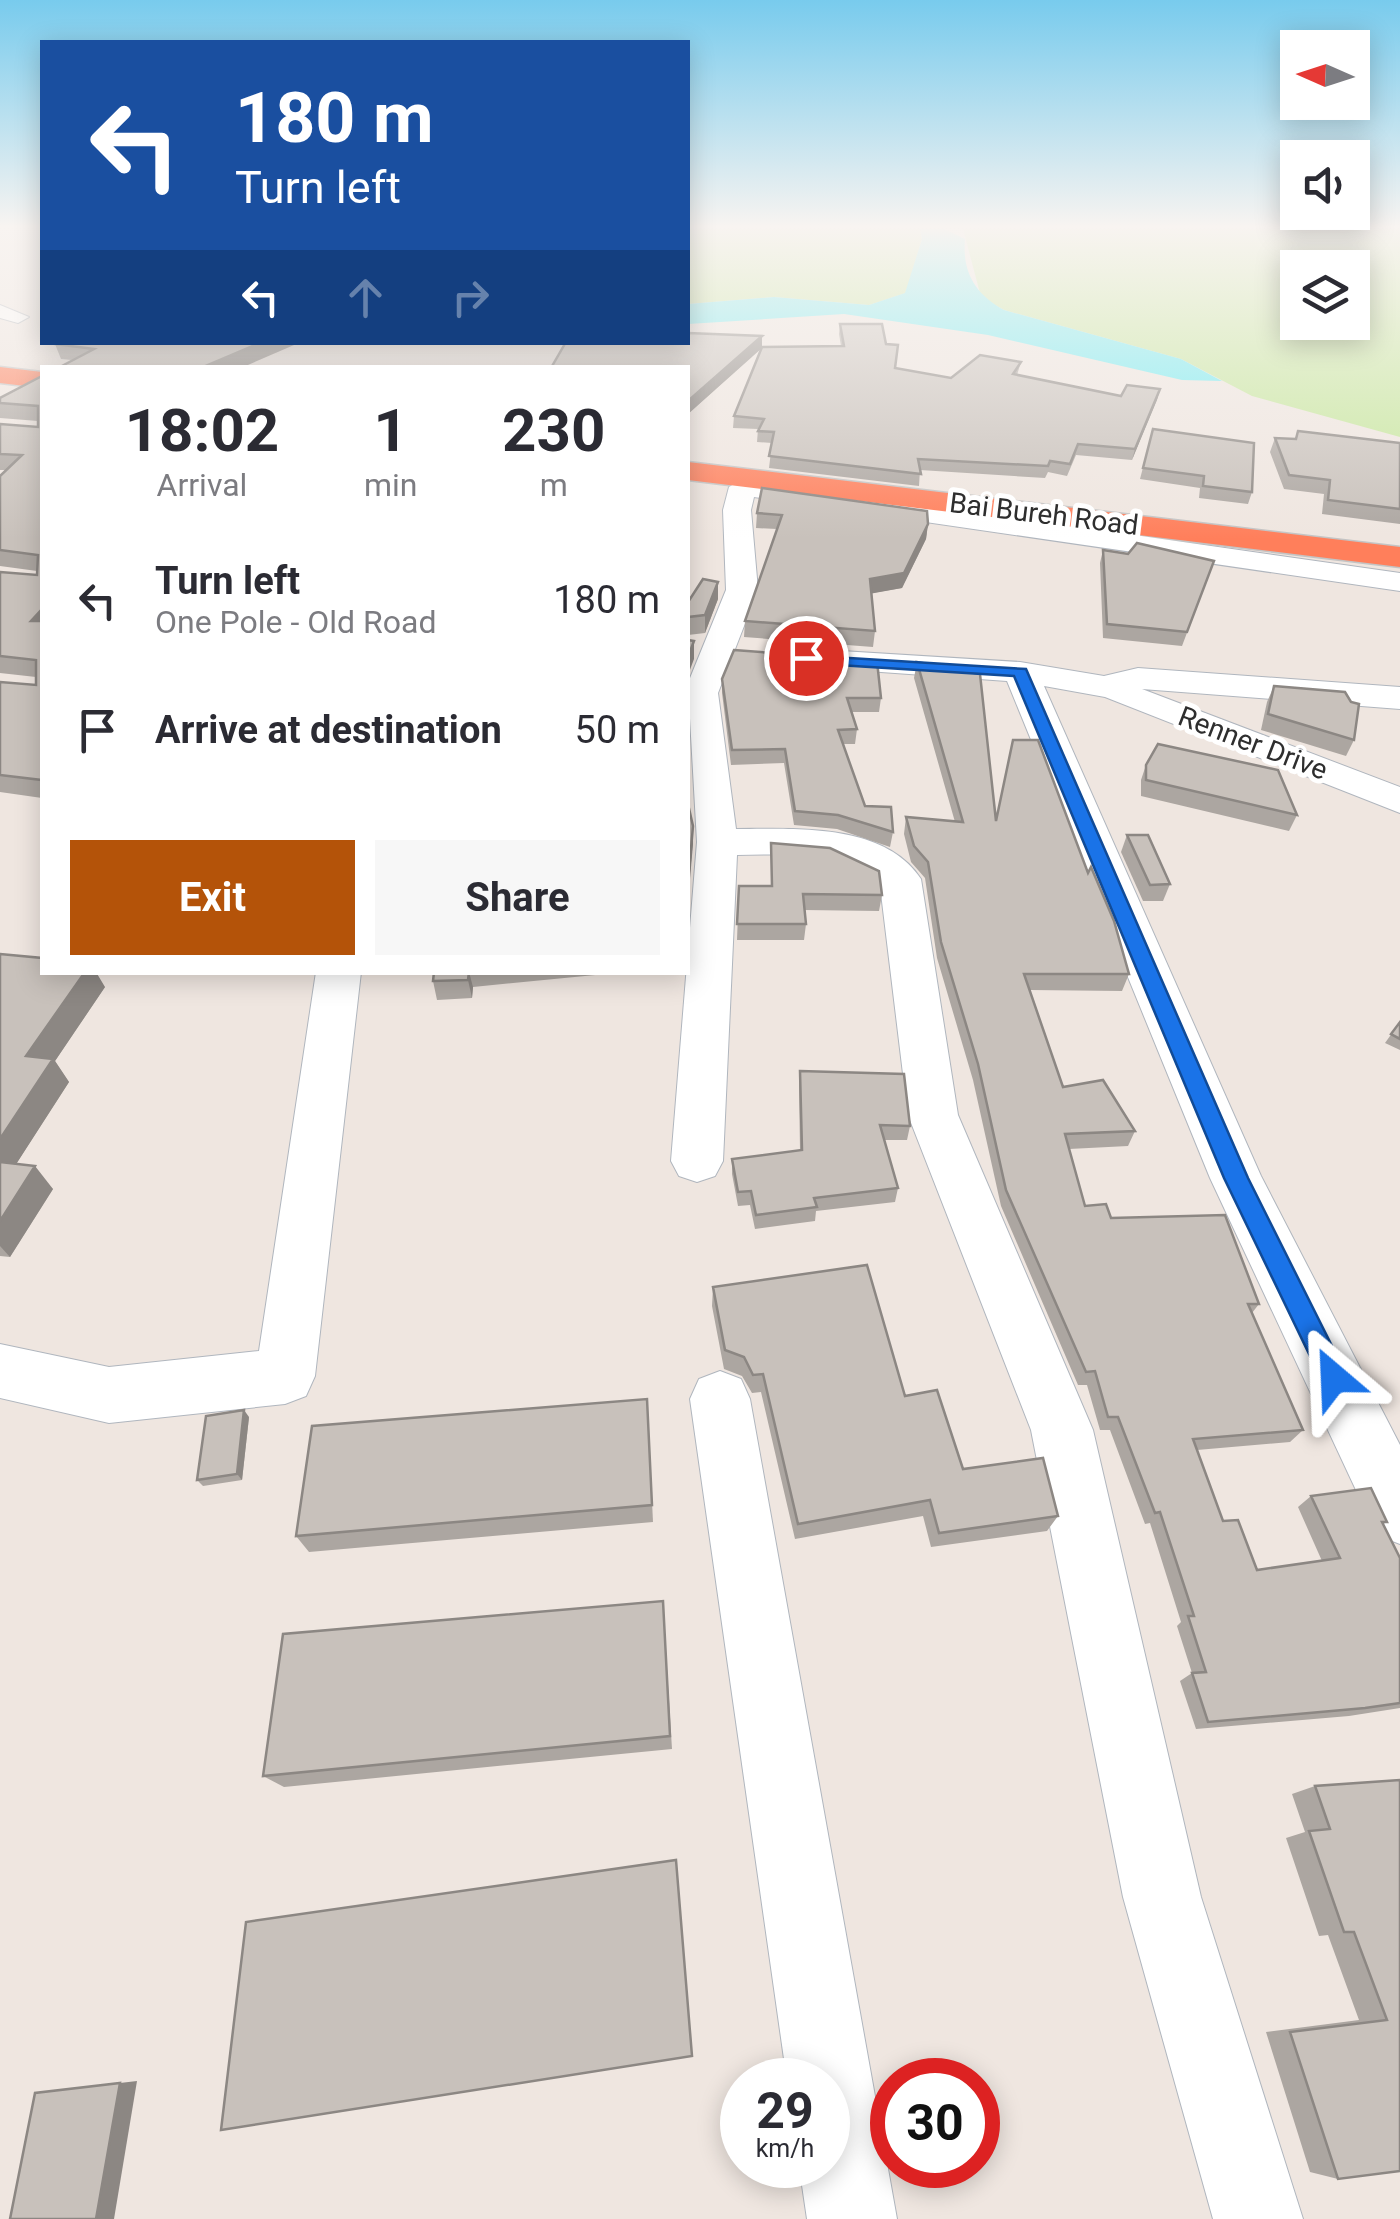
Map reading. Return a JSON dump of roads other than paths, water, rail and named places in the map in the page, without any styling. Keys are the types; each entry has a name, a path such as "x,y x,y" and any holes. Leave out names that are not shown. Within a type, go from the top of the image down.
{"highway":[{"path":"0,375 40,380"},
{"path":"0,389 40,394"},
{"name":"Bai Bureh Road","path":"690,455 1400,540"},
{"name":"Bai Bureh Road","path":"690,470 1400,557"}],"street":[{"path":"697,1162 717,842 701,694 702,646 742,590 737,510 743,487 1400,582"},
{"path":"702,646 1020,672 1106,687 1138,678 1400,698"},
{"path":"1020,672 1236,1178 1400,1512"},
{"name":"Renner Drive","path":"1106,687 1400,801"},
{"path":"717,842 838,843 870,855 900,879 934,1115 1062,1430 1162,1897 1258,2219"},
{"path":"0,1371 109,1396 284,1376 340,975"},
{"path":"720,1399 852,2219"}],"water":[{"path":"971,333 1085,333 1181,359 1222,381 1182,380"}]}
